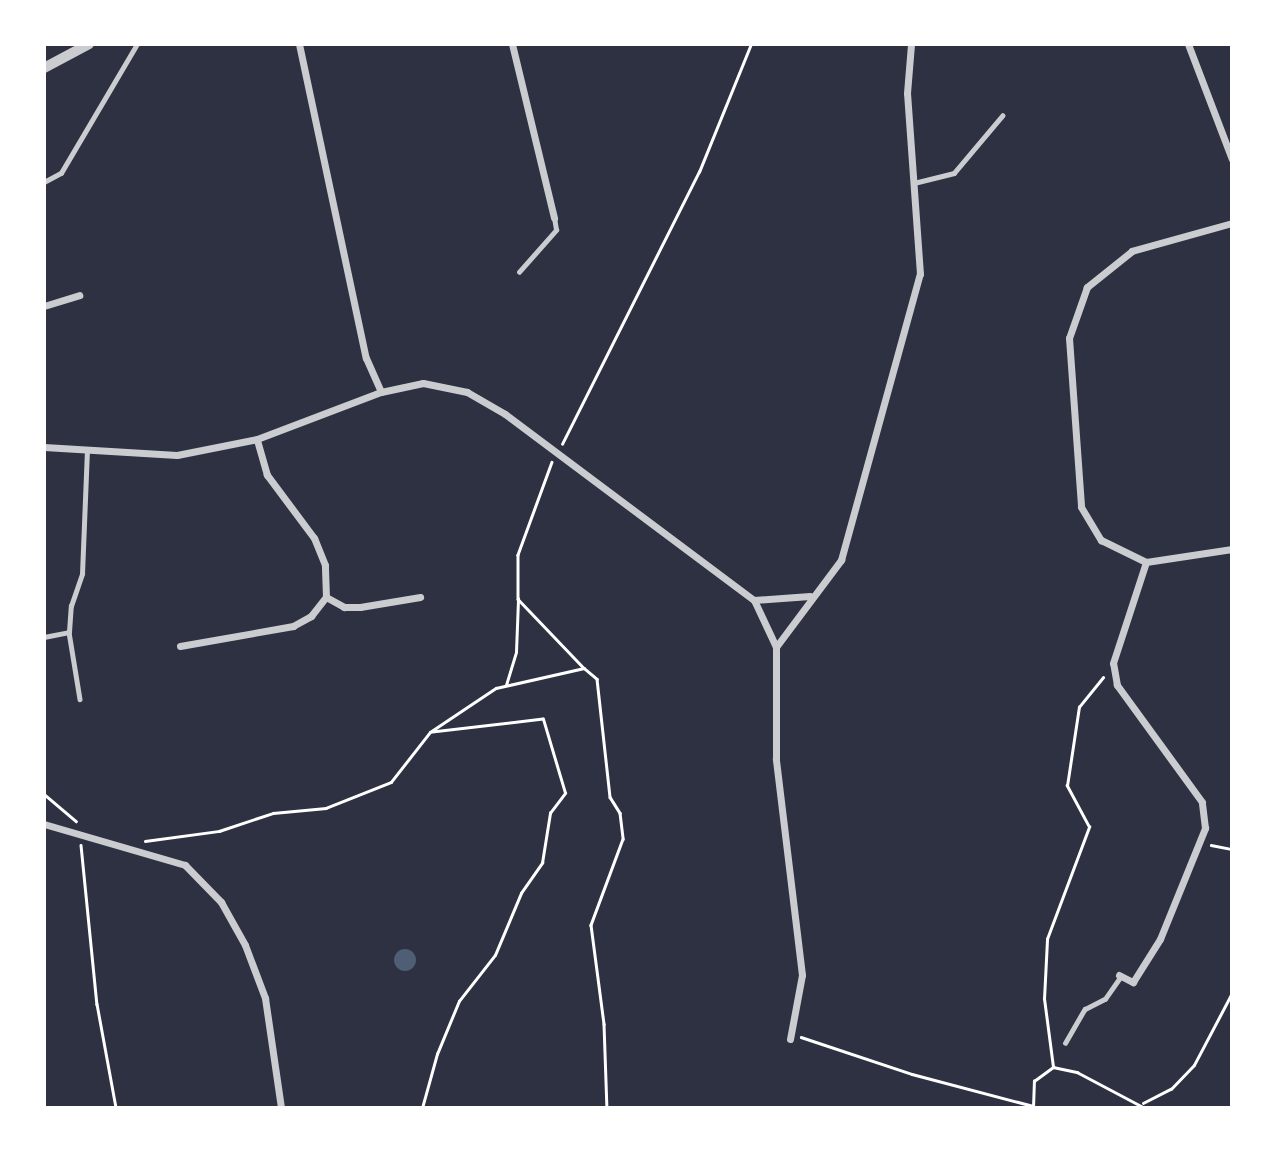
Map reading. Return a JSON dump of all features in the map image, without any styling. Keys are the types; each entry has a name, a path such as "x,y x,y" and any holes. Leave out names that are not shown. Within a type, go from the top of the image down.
{"street":[{"path":"44,68 89,44"},
{"path":"299,44 366,358 381,391"},
{"path":"512,44 554,218"},
{"path":"776,647 810,596 841,560 920,274 907,93 911,44"},
{"path":"1188,44 1232,159"},
{"path":"1232,223 1132,251 1087,287 1069,338 1081,508 1101,540 1146,562 1232,549"},
{"path":"44,306 79,295"},
{"path":"44,447 87,452 177,455 257,439 381,391 424,383 467,392 556,453 754,600 776,647 776,759 802,975 791,1037"},
{"path":"180,646 293,626 311,616 326,597 321,556 267,475 257,439"},
{"path":"1120,975 1133,982 1160,939 1205,828 1202,803 1117,685 1113,663 1146,562"},
{"path":"754,600 810,596"},
{"path":"326,597 344,607 421,597"},
{"path":"44,824 185,865 221,902 245,945 265,998 281,1108"}],"lane":[{"path":"44,181 61,173 137,44"},
{"path":"914,183 954,173 1002,116"},
{"path":"519,272 556,230 554,218"},
{"path":"80,699 69,632 71,606 82,574 87,452"},
{"path":"44,638 69,632"},
{"path":"1065,1043 1085,1009 1105,999 1120,975"}],"path":[{"path":"506,687 516,652 518,555 556,453 622,332 699,172 751,44"},
{"path":"518,599 597,680 610,797 620,813 623,839 591,925 604,1024 607,1108"},
{"path":"1053,1067 1044,999 1047,939 1088,827 1067,786 1079,707 1113,663"},
{"path":"139,841 219,831 272,813 326,808 391,782 430,732 496,688 584,668"},
{"path":"422,1108 437,1054 459,1001 495,955 521,893 542,863 550,813 565,793 543,719 430,732"},
{"path":"44,794 76,820"},
{"path":"1199,843 1232,849"},
{"path":"82,861 97,1004 116,1108"},
{"path":"1142,1104 1171,1089 1194,1065 1232,993"},
{"path":"791,1037 1033,1107 1034,1081 1053,1067 1077,1072 1142,1104 1145,1108"}],"water":[{"path":"405,949 413,952 416,960 413,968 405,971 397,968 394,960 397,952"}]}
